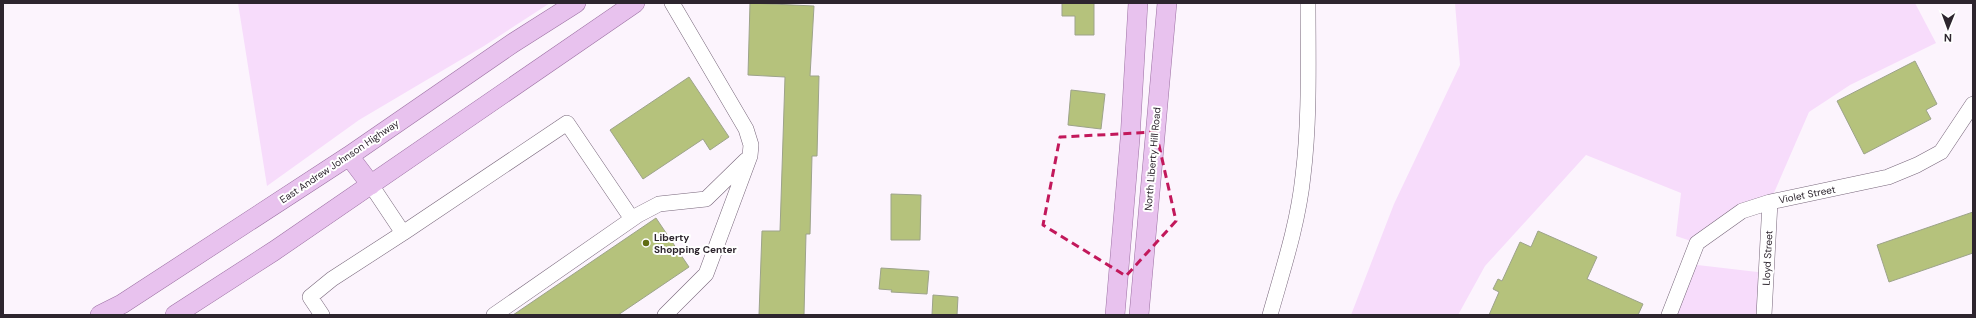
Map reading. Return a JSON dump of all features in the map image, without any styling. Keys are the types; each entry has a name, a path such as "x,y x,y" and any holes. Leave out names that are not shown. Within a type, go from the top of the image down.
{"main road":[{"name":"East Andrew Johnson Highway","path":"100,315 122,304 349,156 513,43 576,3"},
{"path":"175,315 371,185 636,3"},
{"path":"1114,315 1130,132 1138,3"},
{"name":"North Liberty Hill Road","path":"1139,315 1167,3"},
{"path":"349,156 371,185"}],"street":[{"path":"665,315 706,274 750,156 751,145 746,129 672,3"},
{"path":"1270,315 1288,255 1303,177 1309,108 1308,3"},
{"name":"Violet Street","path":"1669,315 1697,243 1742,211 1770,202 1888,177 1917,165 1941,152 1973,104"},
{"path":"322,315 310,297 332,279 567,123 632,219"},
{"path":"494,315 632,219 659,204 706,199 750,156"},
{"path":"371,185 403,233"},
{"name":"Lloyd Street","path":"1764,315 1770,202"}],"highlighted area":[{"path":"1156,132 1176,221 1126,276 1043,225 1060,137"}],"shaded area":[{"path":"238,3 550,3 484,46 359,120 267,186"},
{"path":"1455,3 1915,3 1936,43 1850,85 1809,112 1770,202 1697,243 1676,236 1681,193 1586,155 1485,266 1458,315 1351,315 1394,204 1460,65"},
{"path":"1689,264 1766,273 1764,315 1669,315"}],"building":[{"path":"750,3 814,6 810,76 819,76 817,156 812,156 810,234 806,234 804,315 759,315 762,231 780,231 785,77 748,75"},
{"path":"1062,3 1094,3 1094,35 1075,35 1075,16 1062,16"},
{"path":"1915,61 1937,104 1926,110 1931,119 1864,154 1837,101"},
{"path":"689,77 729,137 710,150 703,139 643,179 610,130"},
{"path":"1071,90 1105,94 1101,129 1068,125"},
{"path":"891,194 921,195 920,240 891,240"},
{"path":"1973,212 1973,253 1889,282 1877,245"},
{"name":"Liberty Shopping Center","path":"656,218 689,267 618,315 513,315"},
{"path":"1538,231 1597,257 1587,279 1643,304 1638,315 1489,315 1499,292 1493,289 1498,279 1502,281 1520,242 1531,247"},
{"path":"881,268 929,271 927,294 891,292 892,290 879,289"},
{"path":"933,295 958,297 957,315 932,315"}],"place":[{"name":"Liberty Shopping Center","path":"646,243"}]}
